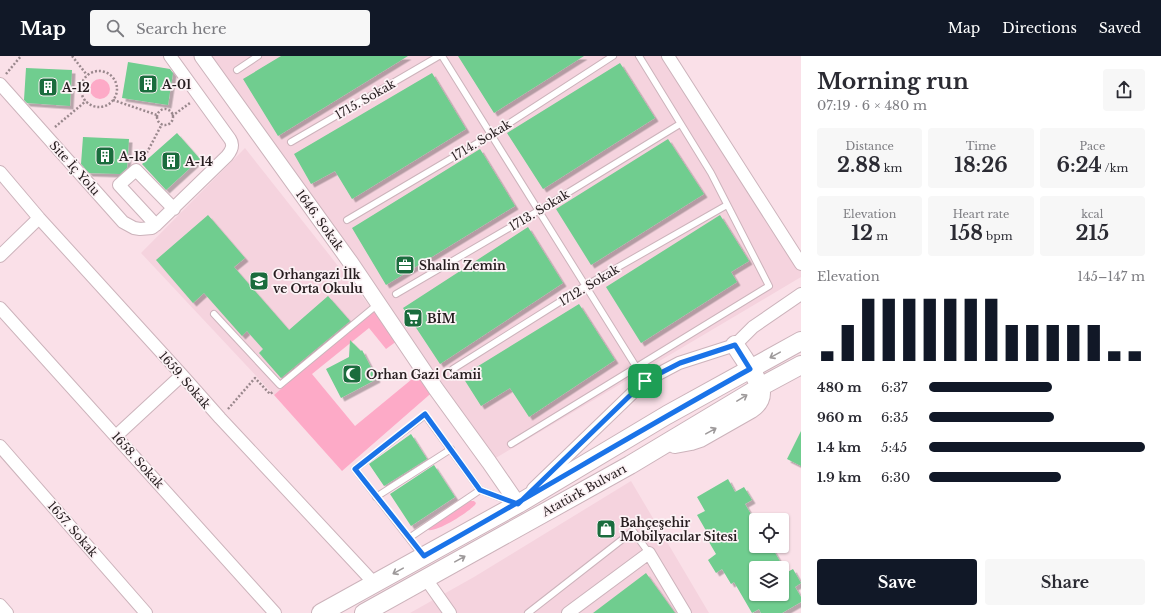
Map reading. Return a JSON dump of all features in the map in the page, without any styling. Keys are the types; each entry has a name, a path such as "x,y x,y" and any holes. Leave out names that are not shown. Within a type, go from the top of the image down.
{"main road":[{"name":"Atatürk Bulvarı","path":"321,613 518,504 667,415 801,341"},
{"path":"735,345 760,387 801,365"},
{"name":"Atatürk Bulvarı","path":"364,613 660,446 696,440 752,409 760,400 760,387"}],"street":[{"path":"156,226 227,156 232,148 232,142 170,56"},
{"name":"1646. Sokak","path":"202,56 331,236 436,389 518,504"},
{"path":"668,56 801,264"},
{"name":"Site İç Yolu","path":"2,80 46,135 128,225 134,228 146,229 156,226 119,186"},
{"name":"Site İç Yolu","path":"104,200 136,170"},
{"path":"136,170 174,209"},
{"name":"1659. Sokak","path":"0,172 39,218 220,418 374,584"},
{"path":"0,256 39,218"},
{"path":"518,504 645,381 680,363 735,345 759,322 801,294"},
{"name":"1658. Sokak","path":"0,308 274,613"},
{"path":"116,436 182,375"},
{"name":"1657. Sokak","path":"0,446 146,613"},
{"path":"568,613 649,553 685,613"},
{"path":"426,579 450,613"},
{"path":"0,605 7,613"}],"lane":[{"path":"237,70 258,56"},
{"path":"441,56 645,381"},
{"name":"1715. Sokak","path":"291,142 441,56"},
{"name":"1714. Sokak","path":"347,220 491,135 613,56"},
{"path":"511,444 769,286 711,173 638,56"},
{"name":"1713. Sokak","path":"396,294 538,211 680,124"},
{"name":"1712. Sokak","path":"453,369 586,286 727,205"},
{"path":"214,314 280,385 378,304"},
{"path":"424,556 355,469 425,414 480,490 518,504"},
{"path":"376,496 451,449"},
{"path":"409,538 480,490"},
{"path":"528,613 633,531 649,553"}],"path":[{"path":"2,80 21,56"},
{"path":"72,56 87,75"},
{"path":"98,70 104,71 114,77 117,89 116,95 109,104 103,107 96,107 86,101 80,91 83,79 87,75 98,70"},
{"path":"162,124 170,123 172,116 199,96"},
{"path":"113,100 157,115"},
{"name":"Site İç Yolu","path":"46,135 86,101"},
{"path":"157,115 161,110 166,109 170,111 172,116"},
{"path":"157,115 158,120 162,124"},
{"path":"136,170 141,164 162,124"},
{"path":"220,418 255,378 270,394"}],"shaded area":[{"path":"202,56 671,56 801,264 801,277 489,462"},
{"path":"100,79 107,82 110,89 107,96 100,99 93,96 90,89 93,82"},
{"name":"Orhangazi İlk ve Orta Okulu","path":"245,148 372,309 274,395 141,253"},
{"path":"378,304 401,338 386,349 369,328 312,374 355,426 423,370 436,389 342,471 274,395"},
{"name":"Bahçeşehir Mobilyacılar Sitesi","path":"631,481 709,613 410,613 474,577"},
{"path":"470,501 474,501 476,503 466,513 445,525 433,530 428,530 429,527"}],"building":[{"path":"281,56 408,56 278,136 243,79"},
{"path":"458,56 584,56 494,113"},
{"name":"A-01","path":"128,62 170,69 173,73 168,105 122,98"},
{"path":"620,63 655,118 543,189 507,133"},
{"name":"A-12","path":"26,68 72,70 70,106 27,103 24,100"},
{"path":"432,73 466,129 352,199 335,171 311,184 294,154"},
{"name":"A-14","path":"177,133 200,159 166,190 142,164"},
{"name":"A-13","path":"83,137 129,139 127,168 120,174 89,173 81,164"},
{"path":"668,139 704,194 591,265 556,209"},
{"path":"480,149 515,206 386,285 352,228"},
{"path":"208,215 245,258 234,267 289,330 328,296 350,321 281,378 259,353 263,349 247,331 242,336 204,293 193,303 156,260"},
{"path":"720,215 749,261 731,272 737,282 641,343 606,287"},
{"path":"528,227 563,283 440,364 403,308"},
{"path":"579,304 615,360 529,417 510,388 481,406 462,376"},
{"name":"Orhan Gazi Camii","path":"350,340 361,351 362,350 377,379 341,398 326,369 349,357"},
{"path":"801,431 801,466 787,459"},
{"path":"411,434 427,459 384,486 369,464"},
{"path":"434,465 455,497 411,526 390,494"},
{"path":"728,479 735,492 744,487 752,500 745,504 750,513 749,513 749,553 775,553 780,561 749,561 749,601 789,601 789,571 793,569 801,583 795,587 801,597 801,602 782,613 761,613 759,609 752,613 734,582 731,584 722,569 716,573 708,560 716,554 709,542 712,541 697,515 705,511 697,497"},
{"path":"646,573 675,613 593,613"}],"place":[{"name":"A-01","path":"148,84"},
{"name":"A-12","path":"48,87"},
{"name":"A-13","path":"105,156"},
{"name":"A-14","path":"171,161"},
{"name":"Shalin Zemin","path":"405,265"},
{"name":"Orhangazi İlk ve Orta Okulu","path":"259,281"},
{"name":"BİM","path":"413,318"},
{"name":"Orhan Gazi Camii","path":"352,374"},
{"name":"Bahçeşehir Mobilyacılar Sitesi","path":"606,529"}],"route":[{"path":"645,381 518,504 480,490 425,414 355,469 424,556 518,504 667,415 750,369 735,345 680,363 645,381"}]}
